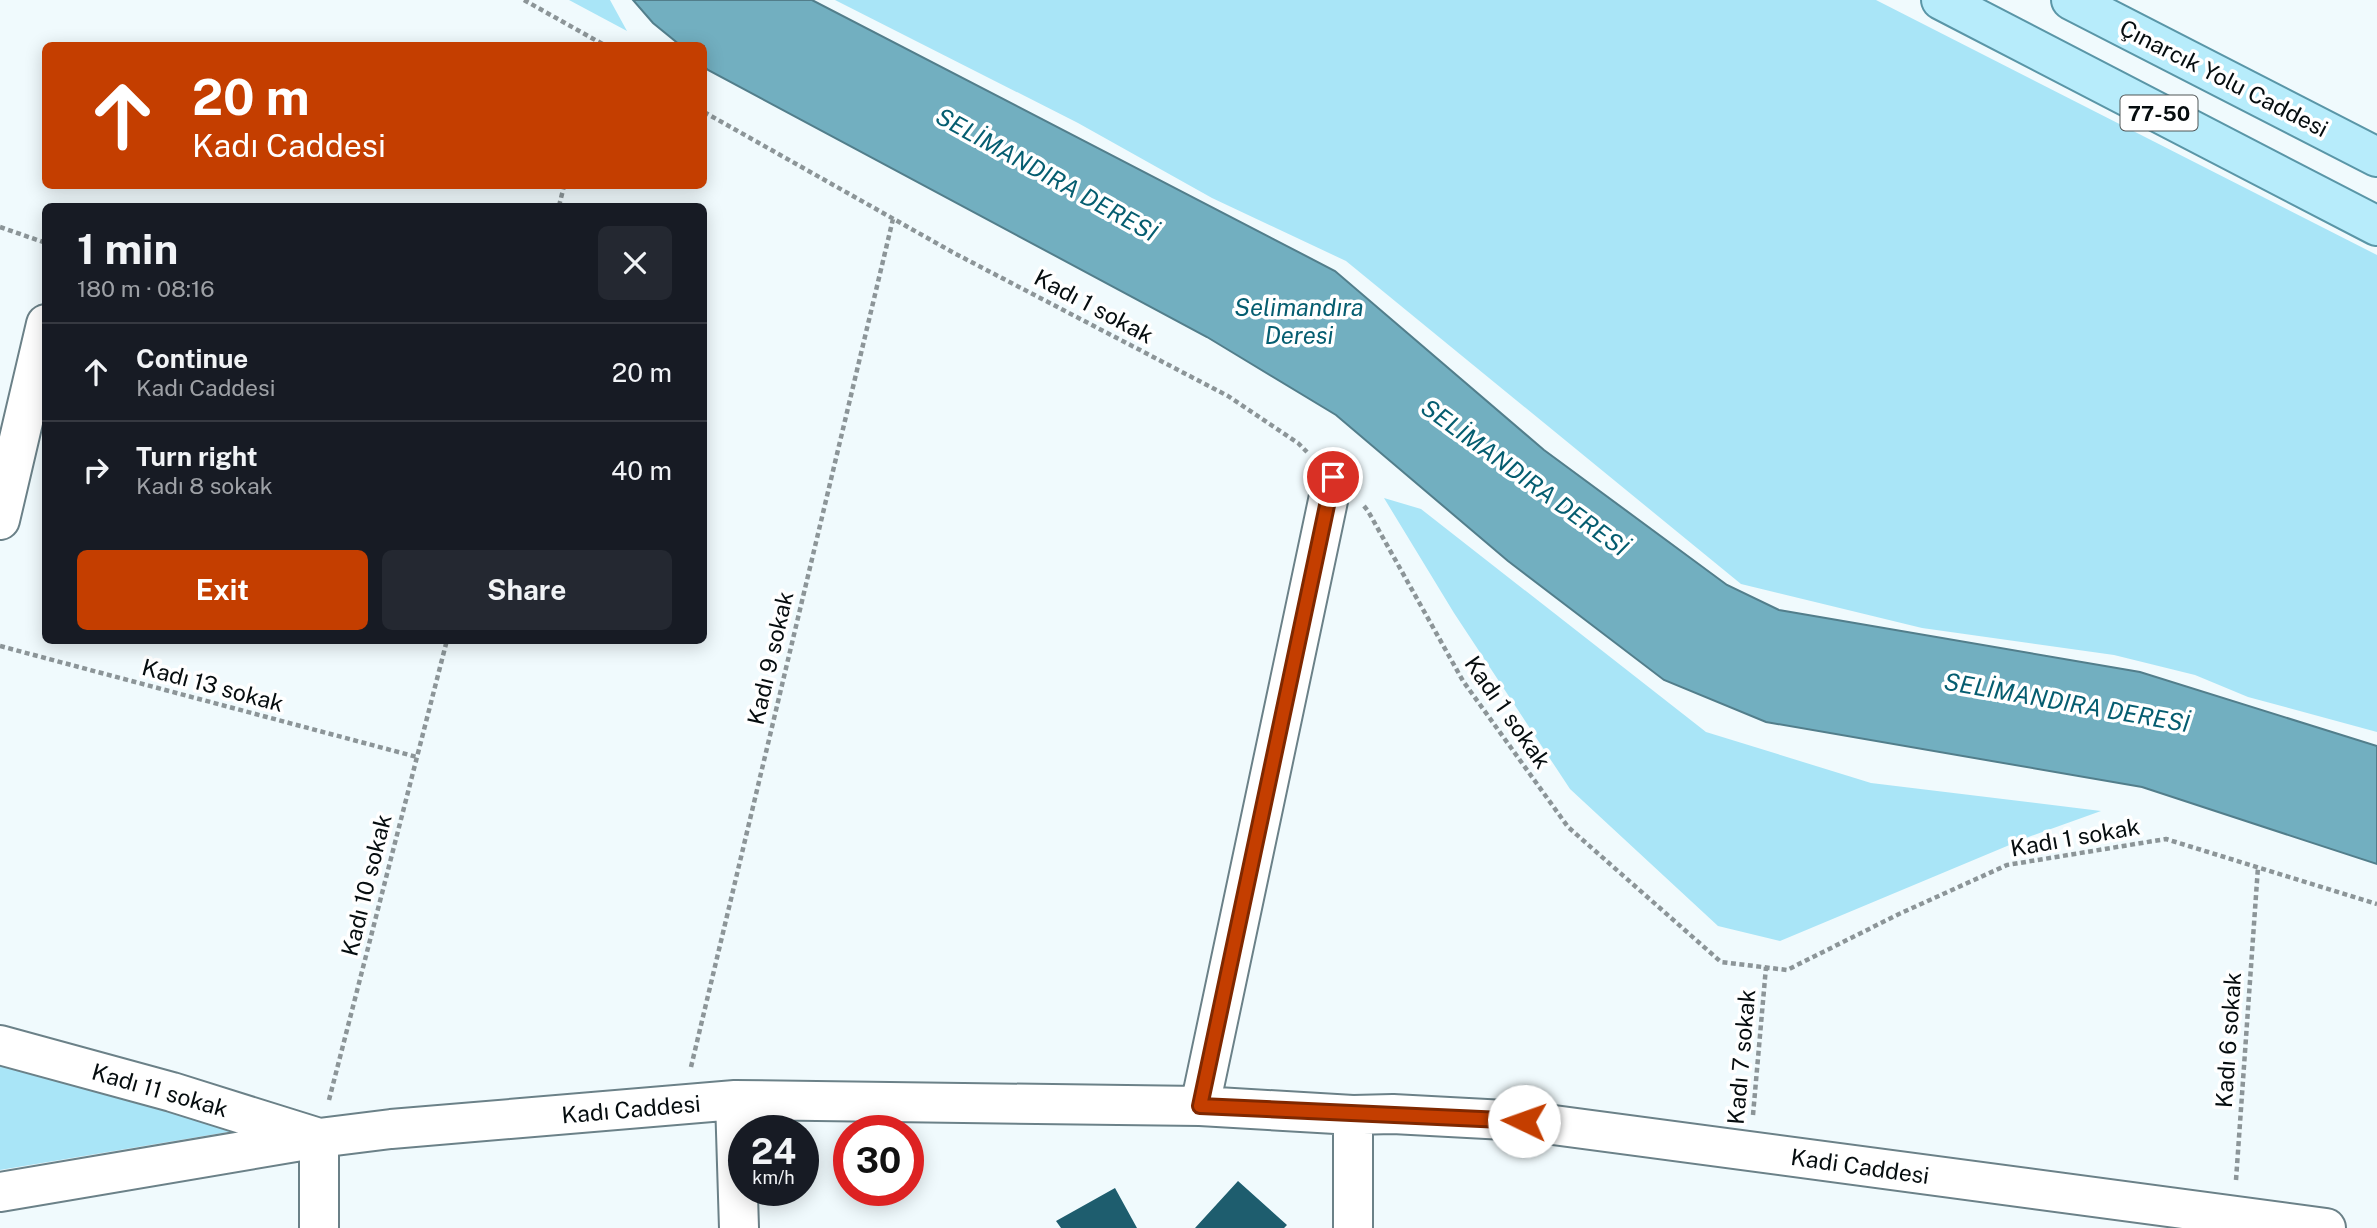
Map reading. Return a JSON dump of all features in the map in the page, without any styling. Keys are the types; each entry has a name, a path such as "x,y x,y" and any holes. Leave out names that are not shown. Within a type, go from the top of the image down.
{"main road":[{"name":"77-50","path":"1941,0 2377,226"},
{"name":"Çınarcık Yolu Caddesi","path":"2071,0 2377,157"}],"street":[{"path":"0,520 42,341"},
{"path":"1200,1106 1333,477"},
{"name":"Kadı 11 sokak","path":"0,1045 172,1092 319,1138"},
{"path":"735,1100 739,1228"},
{"name":"Kadı Caddesi","path":"0,1192 319,1138 391,1129 735,1100 1200,1106 1353,1115 1393,1114"},
{"name":"Kadi Caddesi","path":"1393,1114 1524,1121 1750,1151 2234,1222 2326,1228"},
{"path":"1353,1115 1353,1228"},
{"path":"319,1138 319,1228"}],"path":[{"path":"524,0 598,42"},
{"name":"Kadı 1 sokak","path":"707,114 893,219 1228,396 1298,443 1368,511 1462,681 1568,827 1721,962 1787,970 1899,914 2007,865 2166,839 2377,904"},
{"name":"Kadı 9 sokak","path":"682,1105 893,219"},
{"path":"0,227 42,242"},
{"name":"Kadı 10 sokak","path":"319,1138 446,644"},
{"name":"Kadı 13 sokak","path":"0,646 417,757"},
{"name":"Kadı 6 sokak","path":"2234,1222 2258,867"},
{"name":"Kadı 7 sokak","path":"1750,1151 1766,967"}],"shaded area":[{"path":"569,0 610,0 627,31"},
{"path":"835,0 1876,0 2377,255 2377,732 2248,697 2195,675 2114,655 1922,628 1741,584 1346,261 1212,198 1078,123"},
{"path":"1384,498 1421,509 1706,732 1871,783 2101,811 2031,836 1780,941 1718,926 1570,789 1454,613"},
{"path":"0,1064 246,1129 0,1170"}],"water":[{"name":"Selimandıra Deresi","path":"633,0 812,0 1335,271 1544,450 1727,585 1779,610 2140,672 2377,746 2377,864 2142,787 1766,722 1664,680 1508,561 1336,415 1207,337 708,70 707,42 676,42 653,23"}],"building":[{"path":"1238,1181 1287,1225 1284,1228 1195,1228"},
{"path":"1115,1188 1137,1228 1061,1228 1056,1221"}],"route":[{"path":"1333,477 1200,1106 1524,1121"}],"water label":[{"name":"SELİMANDIRA DERESİ","path":"1047,174"},
{"name":"SELİMANDIRA DERESİ","path":"1525,477"},
{"name":"SELİMANDIRA DERESİ","path":"2067,702"}]}
